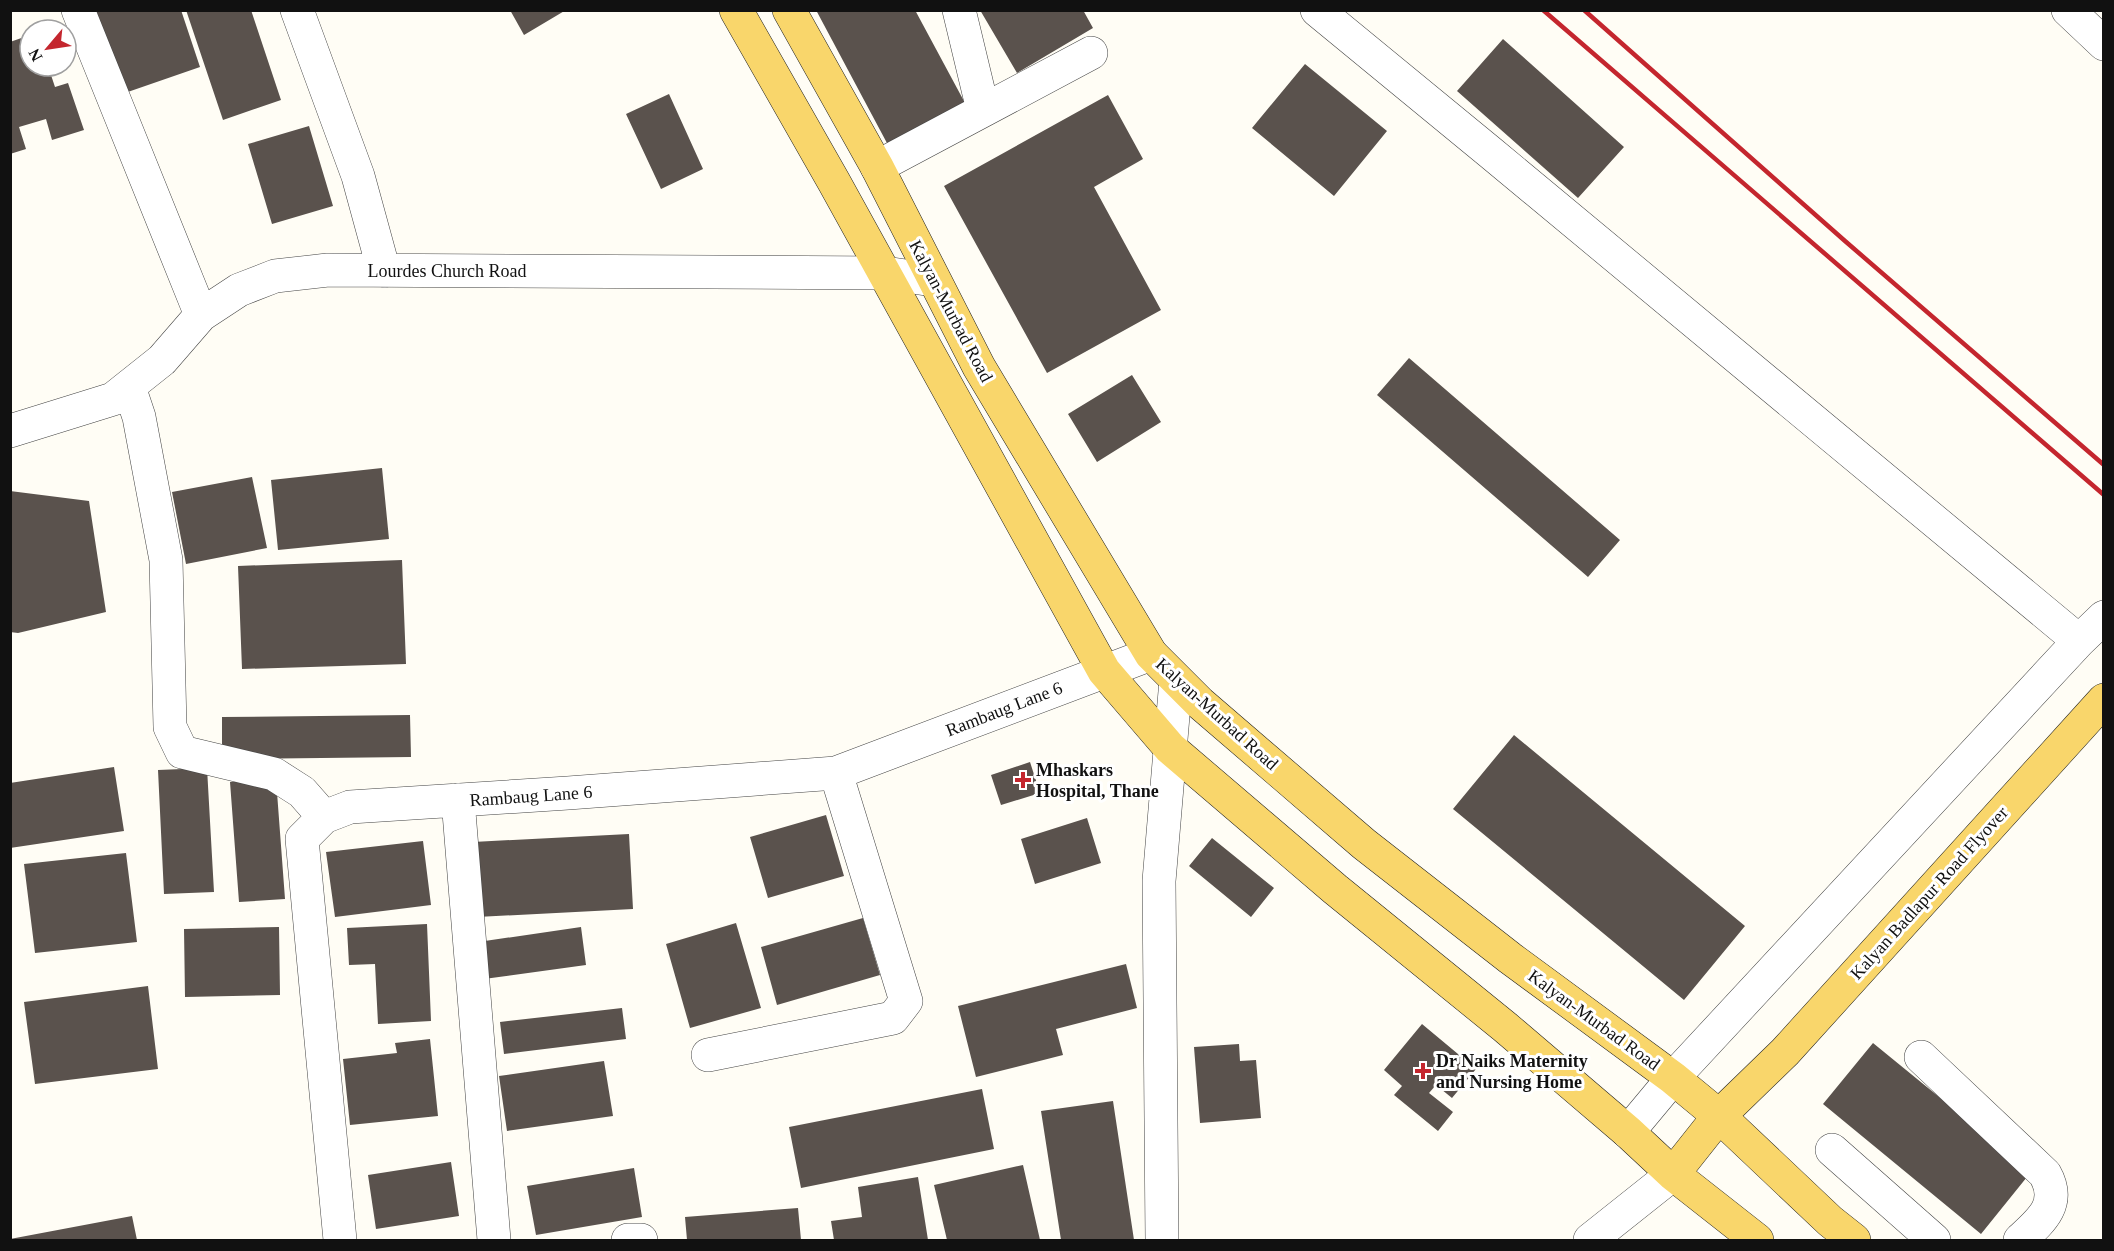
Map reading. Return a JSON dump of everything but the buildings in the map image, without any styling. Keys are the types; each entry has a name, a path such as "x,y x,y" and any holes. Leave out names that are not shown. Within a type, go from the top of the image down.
{"main road":[{"name":"Kalyan-Murbad Road","path":"736,10 943,376 1104,671 1170,748 1335,890 1505,1027 1628,1131 1673,1174 1757,1240"},
{"name":"Kalyan-Murbad Road","path":"789,10 877,167 933,280 980,367 1151,654 1176,680 1364,844 1510,958 1673,1078 1719,1116 1830,1221 1854,1240"},
{"path":"943,376 980,367"},
{"name":"Kalyan Badlapur Road Flyover","path":"1673,1174 1719,1116 1785,1052 2103,700"}],"street":[{"path":"78,10 201,315"},
{"path":"297,10 358,176 384,271"},
{"path":"959,10 983,110"},
{"path":"1317,10 2079,641"},
{"path":"2067,10 2103,44"},
{"path":"877,167 1091,53"},
{"name":"Lourdes Church Road","path":"10,430 113,399 162,360 201,315 239,290 275,276 328,270 885,273 933,280"},
{"path":"129,387 139,417 166,560 170,727 182,752 274,774 302,792 324,817"},
{"path":"1628,1131 1673,1078 2103,617"},
{"name":"Rambaug Lane 6","path":"340,1240 302,839 324,817 350,807 836,773 1151,654"},
{"path":"1162,1240 1158,881 1176,680"},
{"path":"708,1055 893,1018 906,1001 836,773"},
{"path":"458,800 494,1240"},
{"path":"1921,1057 2045,1174 2050,1183 2051,1199 2044,1217 2020,1240"},
{"path":"1832,1150 1934,1240"},
{"path":"1590,1240 1673,1174"}],"railway":[{"path":"1543,10 2104,495"},
{"path":"1584,10 1845,241 2104,465"}],"place":[{"name":"Mhaskars Hospital, Thane","path":"1023,780"},
{"name":"Dr Naiks Maternity and Nursing Home","path":"1423,1071"}]}
